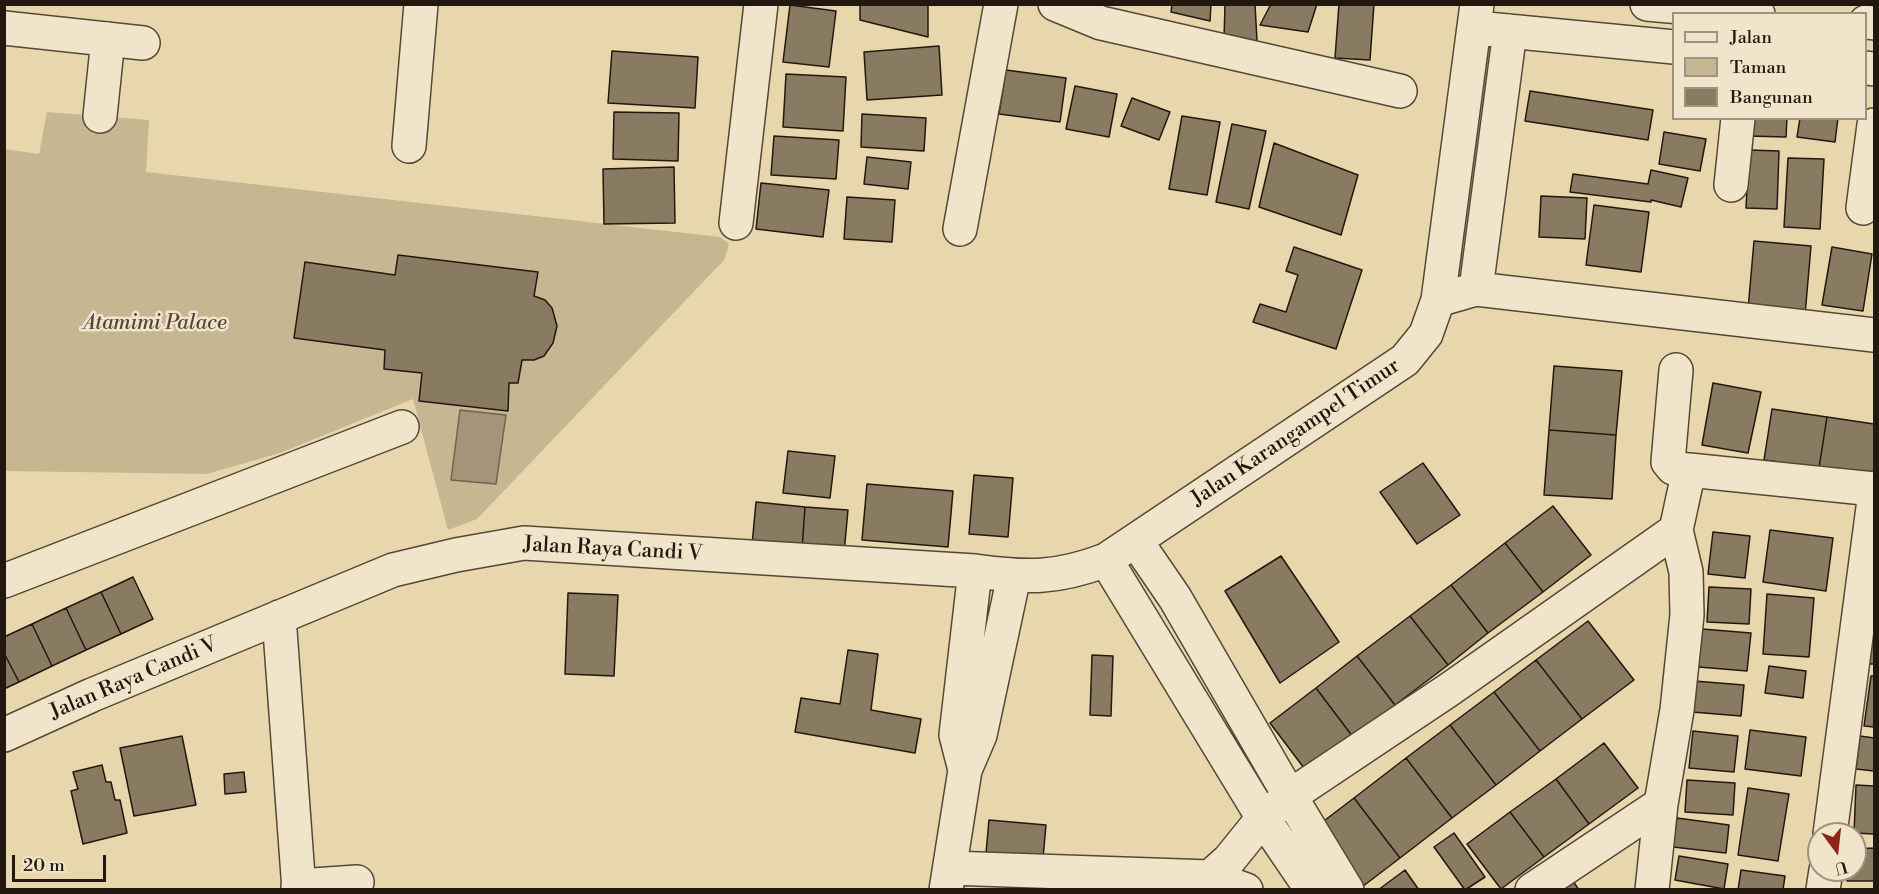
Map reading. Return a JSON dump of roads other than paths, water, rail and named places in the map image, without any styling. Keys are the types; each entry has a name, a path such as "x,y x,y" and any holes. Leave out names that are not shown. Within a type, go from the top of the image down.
{"street":[{"path":"409,146 422,4"},
{"path":"736,223 761,4"},
{"path":"960,229 1001,4"},
{"path":"1055,4 1101,23 1400,92"},
{"path":"1647,4 1736,12"},
{"name":"Jalan Karangampel Timur","path":"1091,566 1136,541 1404,360 1426,334 1438,300 1475,16 1510,31 1672,47"},
{"path":"4,28 143,43"},
{"path":"1476,289 1510,31"},
{"path":"100,116 108,39"},
{"path":"1731,185 1738,120"},
{"path":"1863,208 1875,125"},
{"path":"1438,300 1476,289 1875,335"},
{"path":"1676,370 1668,462 1673,468 1875,489"},
{"path":"4,581 402,427"},
{"path":"1652,890 1661,804 1677,710 1687,615 1686,572 1676,531 1689,470"},
{"path":"1832,822 1875,500"},
{"path":"1209,877 1229,860 1263,818 1290,796 1450,689 1676,531"},
{"path":"1136,541 1175,598 1347,890"},
{"name":"Jalan Raya Candi V","path":"4,735 92,694 393,570 456,555 524,543 975,571 1014,576 1047,576 1091,566"},
{"path":"1091,566 1312,890"},
{"path":"964,770 956,735 975,571"},
{"path":"1014,576 980,735 964,770 948,879 1209,877 1245,890"},
{"path":"279,617 299,888 357,882"},
{"path":"1532,890 1661,804"}],"park label":[{"name":"Atamimi Palace","path":"155,324"}]}
